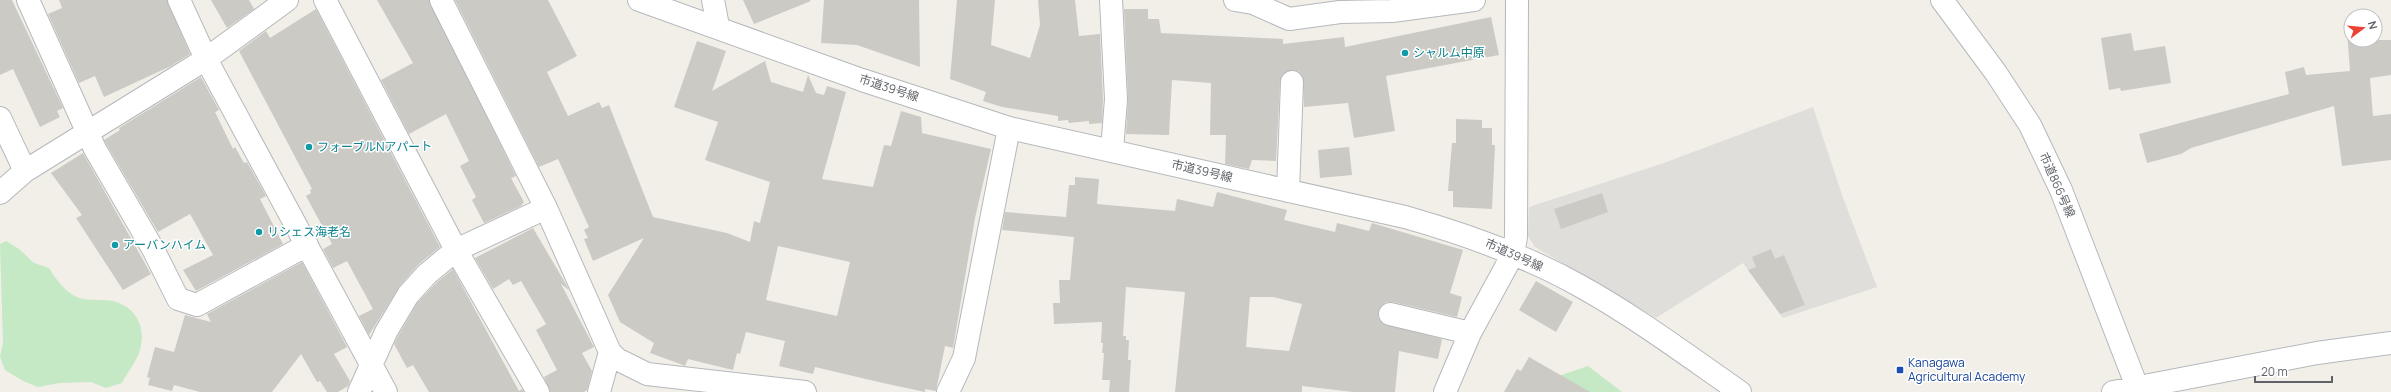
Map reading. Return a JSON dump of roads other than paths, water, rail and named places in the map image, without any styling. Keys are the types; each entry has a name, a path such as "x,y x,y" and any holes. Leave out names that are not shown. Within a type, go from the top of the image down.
{"street":[{"path":"28,0 88,130 95,149 153,249 178,299 196,305 307,245"},
{"path":"179,0 206,59 371,367 386,392"},
{"path":"0,194 25,171 88,130 206,59 287,0"},
{"path":"325,0 456,250 538,392"},
{"path":"441,0 546,208 610,352 617,359 647,374 805,392"},
{"name":"市道39号線","path":"640,0 718,26 862,80 1009,128 1405,217 1465,234 1580,285 1643,324 1740,392"},
{"path":"713,0 718,26"},
{"path":"1111,0 1116,99 1112,150"},
{"path":"1247,1 1289,19 1391,5 1474,0"},
{"path":"1445,392 1470,333 1513,254 1516,237 1516,0"},
{"name":"市道866号線","path":"1942,0 1996,73 2030,125 2061,190 2139,390"},
{"path":"1288,191 1292,82"},
{"path":"0,118 25,171"},
{"path":"948,392 964,358 1009,128"},
{"path":"359,392 386,332 408,295 426,274 456,250 546,208"},
{"path":"1390,314 1470,333"},
{"path":"2113,392 2139,390 2317,353 2391,343"},
{"path":"599,392 610,352"}],"place":[{"name":"シャルム中原","path":"1405,53"},
{"name":"フォーブルNアパート","path":"309,147"},
{"name":"リシェス海老名","path":"259,232"},
{"name":"アーバンハイム","path":"115,245"},
{"name":"Kanagawa Agricultural Academy","path":"1900,370"}]}
